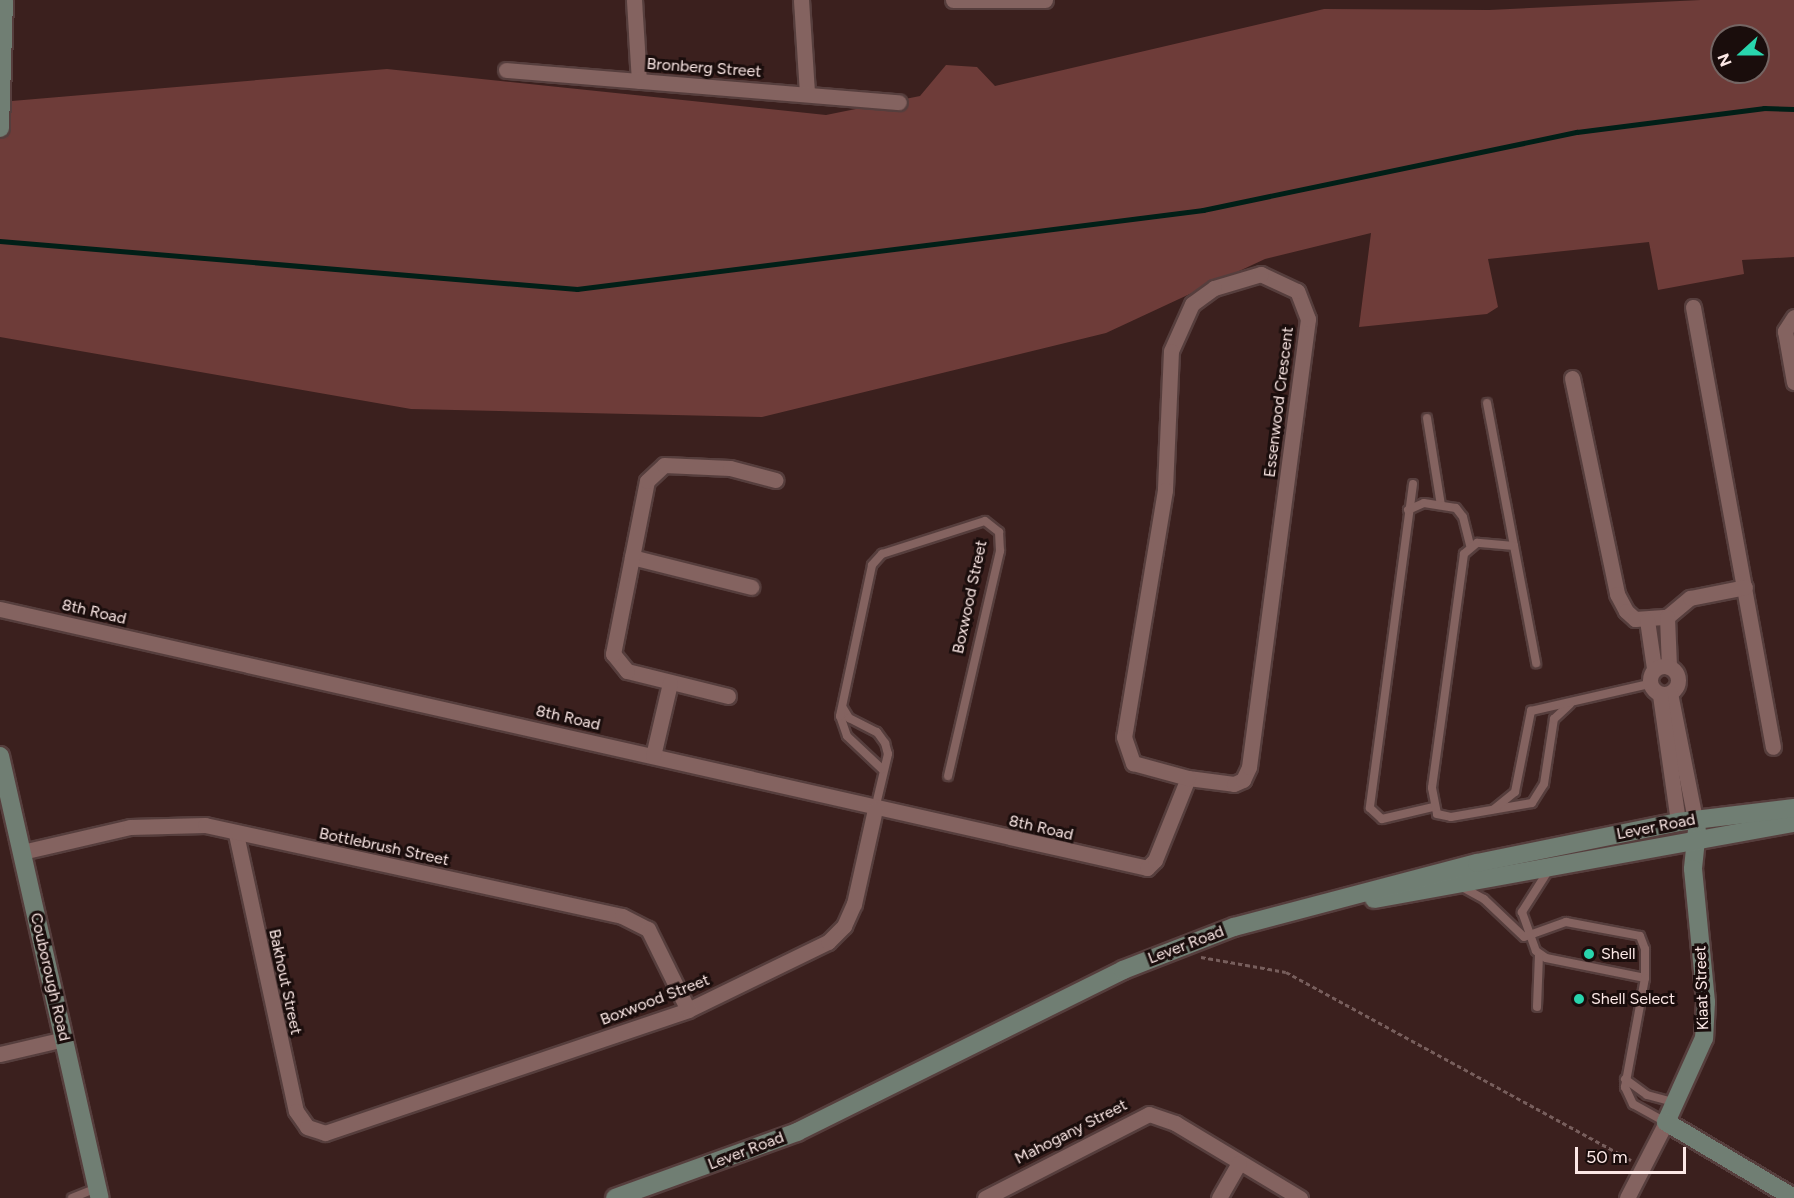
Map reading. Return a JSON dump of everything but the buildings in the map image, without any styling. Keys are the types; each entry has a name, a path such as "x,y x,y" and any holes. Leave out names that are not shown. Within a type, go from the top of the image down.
{"main road":[{"path":"0,129 4,0"},
{"name":"Couborough Road","path":"0,756 99,1193"},
{"name":"Lever Road","path":"615,1198 796,1132 1123,970 1234,927 1477,863 1687,820 1794,808"},
{"name":"Kiaat Street","path":"1666,1122 1702,1050 1706,1020 1687,820"},
{"name":"Lever Road","path":"651,1198 851,1115 1180,953 1324,909 1690,840 1794,823"},
{"path":"1666,1122 1794,1198"}],"street":[{"path":"634,0 639,81"},
{"path":"801,0 807,94"},
{"path":"953,0 1045,0"},
{"name":"Bronberg Street","path":"506,70 899,102"},
{"name":"Essenwood Crescent","path":"1261,274 1297,291 1304,299 1308,319 1249,766 1243,780 1234,784 1188,778 1133,763 1124,737 1165,490 1171,351 1192,304 1214,288 1261,274"},
{"path":"1693,307 1773,747"},
{"path":"1794,317 1785,331 1794,382"},
{"path":"1572,378 1617,594 1631,615 1647,620 1667,617 1690,598 1744,587"},
{"path":"728,696 670,683 621,668 613,654 647,481 658,466 730,468 775,480"},
{"path":"632,557 751,586"},
{"name":"8th Road","path":"0,609 1141,869 1153,864 1188,778"},
{"path":"1660,691 1667,617"},
{"path":"1647,620 1662,668"},
{"name":"Kiaat Street","path":"1662,668 1678,683 1660,691 1687,820"},
{"path":"653,756 670,683"},
{"name":"Boxwood Street","path":"313,1131 333,1132 688,1010 771,972 839,933 854,903 875,809"},
{"name":"Bottlebrush Street","path":"22,852 162,822 205,825 236,834 634,920 648,929 661,949 688,1010"},
{"name":"Bakhout Street","path":"236,834 289,1085 300,1119 313,1131"},
{"path":"0,1043 63,1034"},
{"path":"0,1054 63,1034"},
{"name":"Mahogany Street","path":"986,1198 1149,1114 1175,1123 1300,1198"},
{"name":"Kiaat Street","path":"1627,1198 1666,1122"},
{"path":"1219,1198 1239,1163"}],"lane":[{"path":"1487,403 1536,663"},
{"path":"1427,418 1441,505"},
{"path":"1413,484 1370,808 1382,819 1433,807"},
{"path":"1408,510 1418,503 1441,505 1460,513 1470,545 1462,562 1436,749 1433,807 1437,814 1451,817 1526,807 1540,794 1554,719 1570,704"},
{"name":"Boxwood Street","path":"882,769 843,731 842,707 876,560 974,524 992,522 1001,538 1000,551 948,776"},
{"path":"1470,545 1514,546"},
{"path":"1490,810 1515,792 1531,711 1660,691"},
{"name":"Boxwood Street","path":"842,707 849,718 882,736 888,754 882,769 875,809"},
{"path":"1537,1007 1539,954 1523,920 1524,904 1551,868"},
{"path":"1458,885 1484,899 1517,933 1530,937 1566,922 1635,934 1644,945 1645,978 1625,1079 1633,1104 1666,1122"},
{"path":"1539,954 1645,978"},
{"path":"1625,1079 1647,1095 1676,1102"},
{"path":"72,1198 99,1193"}],"path":[{"path":"1180,953 1286,972 1643,1167"}],"shaded area":[{"path":"1701,0 1794,0 1794,257 1742,260 1744,274 1658,290 1649,242 1488,259 1498,307 1487,314 1359,327 1371,233 1265,259 1106,333 762,417 411,409 0,337 0,102 387,69 826,115 920,96 946,65 977,67 995,86 1324,9 1489,10"}],"waterway":[{"path":"0,241 577,289 1203,210 1577,132 1764,108 1794,109"}],"place":[{"name":"Shell","path":"1589,954"},
{"name":"Shell Select","path":"1579,999"}]}
